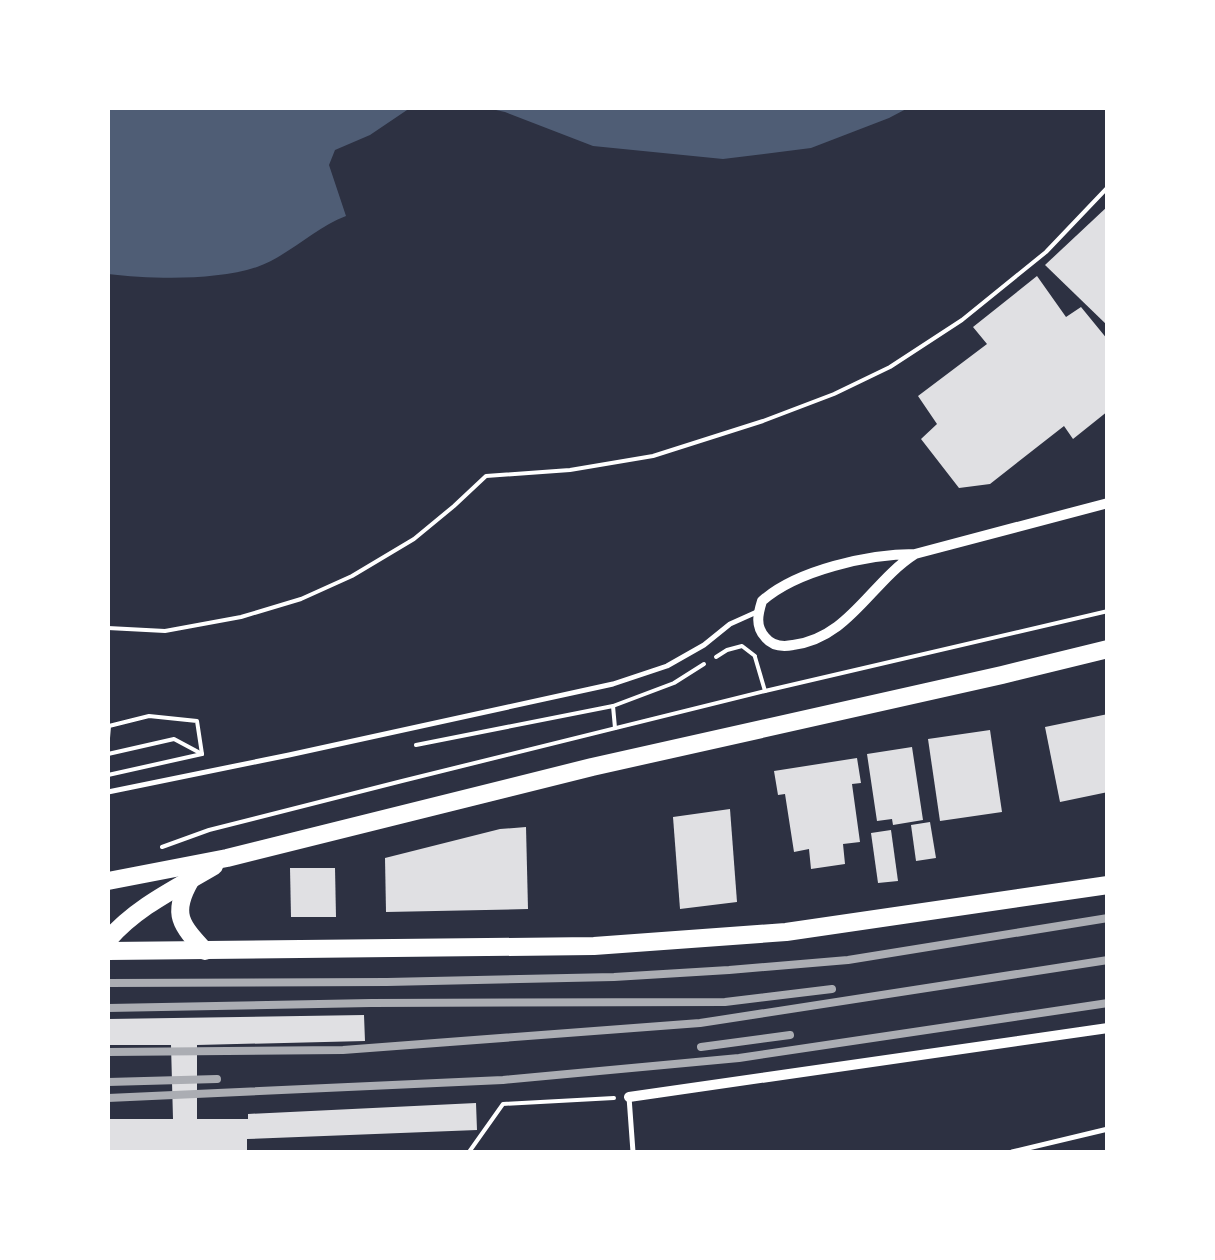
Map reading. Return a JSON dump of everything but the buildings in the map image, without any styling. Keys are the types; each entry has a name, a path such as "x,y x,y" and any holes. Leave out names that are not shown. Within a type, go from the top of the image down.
{"highway":[{"path":"108,881 227,858 592,767 1108,648"},
{"path":"108,940 136,914 227,858"},
{"path":"190,880 181,897 179,914 204,952"},
{"path":"108,951 594,946 842,925 1108,885"}],"street":[{"path":"915,554 896,566 832,632 819,639 780,646 767,641 761,632 758,611 762,601 793,580 892,554 915,554 1108,503"},
{"path":"629,1097 1108,1028"}],"lane":[{"path":"108,792 614,684 667,666 704,645 730,624 758,611"},
{"path":"629,1097 633,1152"},
{"path":"1012,1152 1108,1129"}],"path":[{"path":"108,628 165,631 241,617 301,599 352,576 414,539 486,476 570,470 653,456 763,422 834,394 890,367 962,320 1046,252 1108,187"},
{"path":"160,848 209,830 765,690 1108,611"},
{"path":"761,632 754,651 765,690"},
{"path":"108,738 109,726 149,716 198,721 202,754"},
{"path":"108,754 174,739 202,754"},
{"path":"108,774 202,754"},
{"path":"469,1152 503,1104 629,1097"}],"water":[{"path":"108,108 410,108 370,135 335,150 329,165 346,216 257,267 222,275 163,278 108,274"},
{"path":"487,108 908,108 811,148 723,159 593,146"}],"railway":[{"path":"108,983 387,982 729,970 848,960 1108,918"},
{"path":"108,1052 343,1050 700,1023 1108,960"},
{"path":"108,1008 725,1002 832,989"},
{"path":"108,1098 503,1080 739,1058 1108,1003"},
{"path":"701,1047 790,1035"},
{"path":"108,1082 217,1079"}]}
